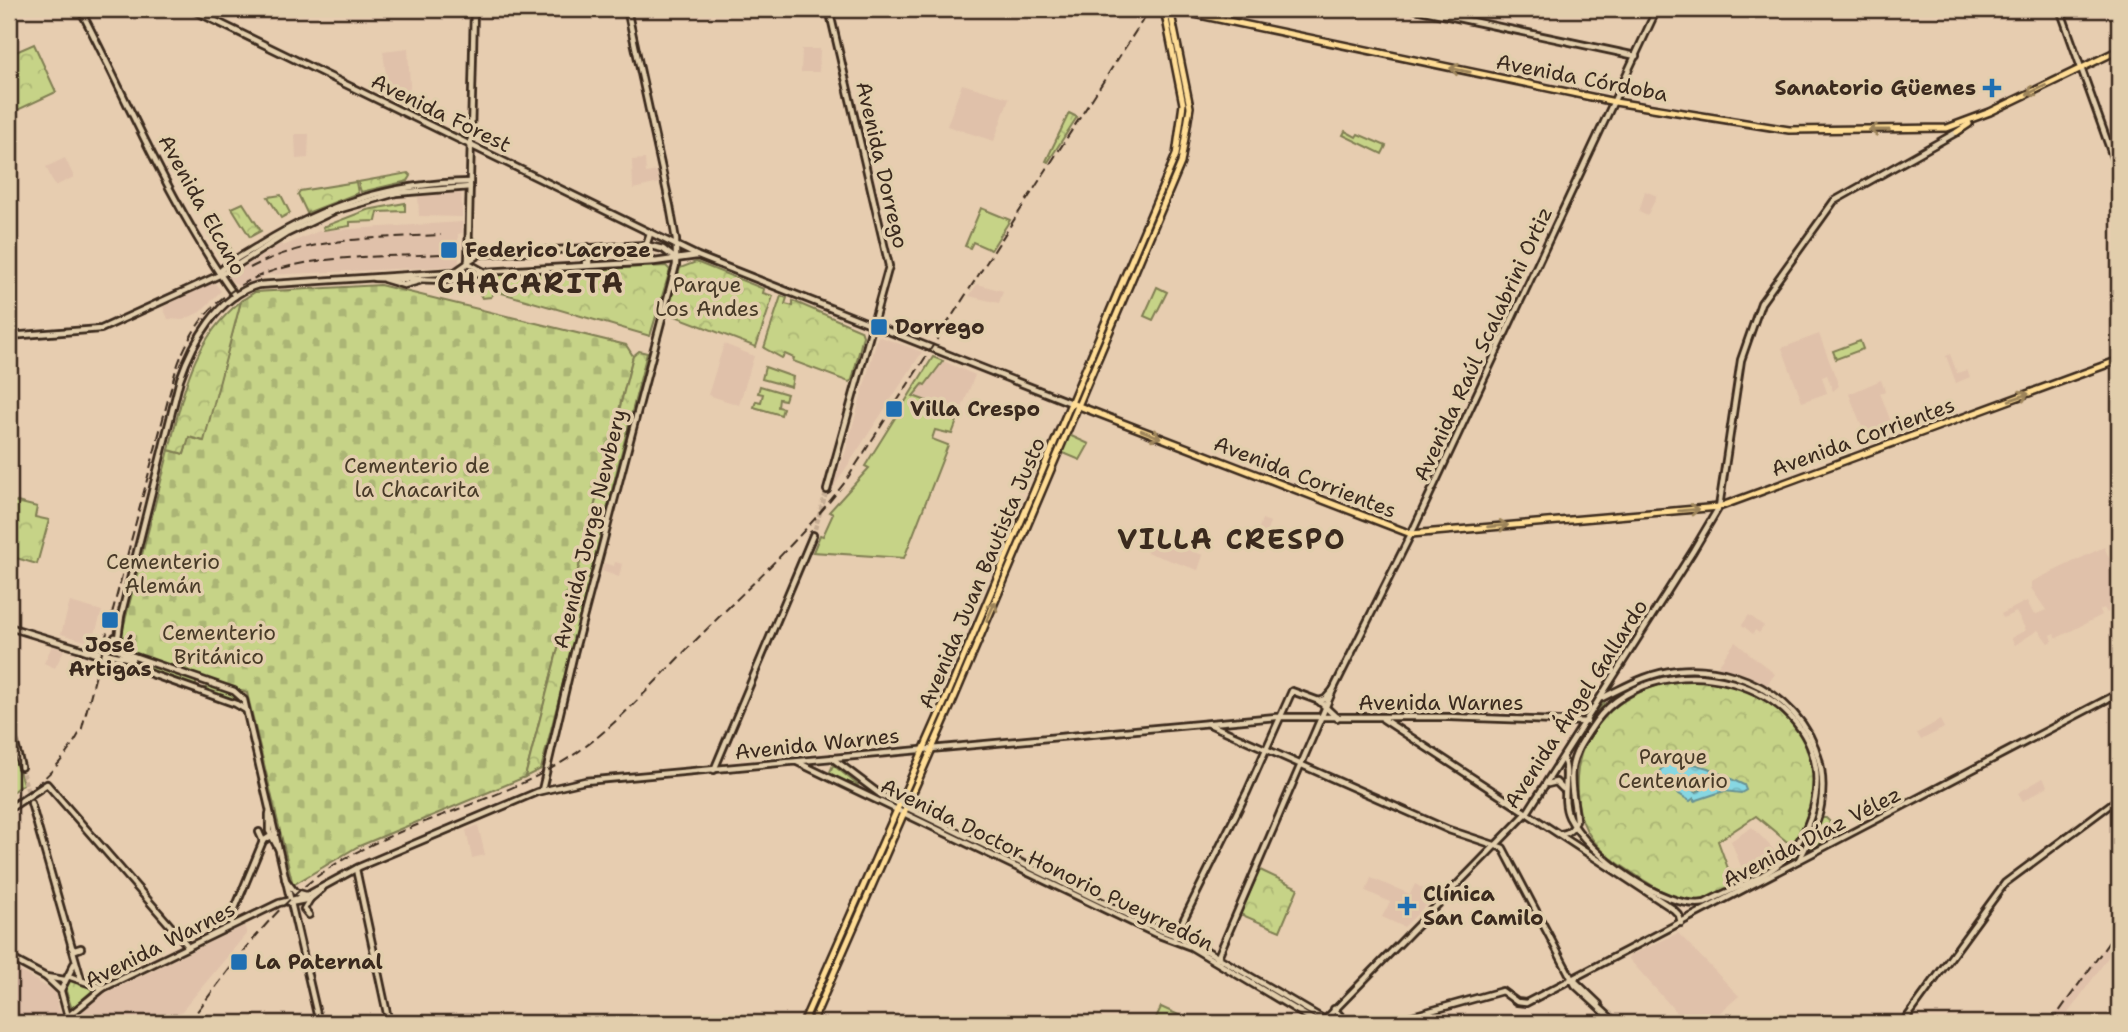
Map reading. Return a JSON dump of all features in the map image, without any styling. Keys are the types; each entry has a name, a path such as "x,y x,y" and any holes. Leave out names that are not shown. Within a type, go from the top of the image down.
{"main road":[{"name":"Avenida Elcano","path":"80,9 214,268 235,296 206,328 184,369 121,616 114,656"},
{"name":"Avenida Forest","path":"191,9 677,245"},
{"path":"468,262 474,9"},
{"name":"Avenida Jorge Newbery","path":"542,790 565,687 676,259 677,245 627,9"},
{"name":"Avenida Dorrego","path":"827,490 888,262 829,9"},
{"name":"Avenida Juan Bautista Justo","path":"803,1023 925,749 1180,140 1183,104 1164,9"},
{"name":"Avenida Juan Bautista Justo","path":"812,1023 1182,159 1190,107 1171,9"},
{"name":"Avenida Córdoba","path":"1171,9 1615,102 1798,130 1947,128 1990,112 2119,50"},
{"path":"1415,9 1636,56"},
{"name":"Avenida Raúl Scalabrini Ortiz","path":"1217,960 1333,690 1411,534 1657,9"},
{"path":"2060,9 2119,174"},
{"path":"2117,9 2119,16"},
{"name":"Avenida Córdoba","path":"1957,132 1990,112"},
{"path":"1718,507 1741,360 1757,308 1834,201 1957,132"},
{"path":"9,337 101,329 212,277 284,230 342,202 410,186 470,185"},
{"path":"650,233 646,257 654,262"},
{"path":"469,239 474,251 480,254"},
{"path":"235,296 258,285 458,272 480,254 646,245 663,249 676,259"},
{"name":"Avenida Corrientes","path":"677,245 698,256 873,326 1411,534 1718,507 2119,360"},
{"path":"575,267 589,263 588,247"},
{"name":"Avenida Corrientes","path":"369,277 399,282 464,278 484,272 654,262 698,256"},
{"path":"665,261 671,268 672,276"},
{"path":"468,262 484,272"},
{"path":"212,277 214,268"},
{"path":"399,282 411,274"},
{"name":"Avenida Ángel Gallardo","path":"1321,1022 1527,813 1587,722 1718,507"},
{"path":"714,770 813,535"},
{"path":"9,627 78,648 247,711"},
{"path":"102,653 115,644 121,652 237,693 244,701 319,1023"},
{"path":"78,648 137,659"},
{"path":"114,656 118,663"},
{"path":"145,672 143,666 148,663"},
{"path":"1601,699 1638,680 1693,670 1739,676 1770,692 1803,723 1819,754 1822,794 1817,821 1798,862"},
{"path":"1651,676 1653,682"},
{"path":"1560,834 1568,832 1575,824 1571,782 1573,761 1595,721 1611,704 1653,682 1691,676 1712,677 1742,685 1771,701 1798,729 1813,758 1816,794 1806,830 1782,861 1780,871"},
{"path":"1638,680 1642,681 1641,687"},
{"path":"199,691 203,681"},
{"name":"Avenida Raúl Scalabrini Ortiz","path":"1319,701 1325,699 1333,690"},
{"path":"1175,937 1282,718 1292,691 1319,701"},
{"name":"Avenida Díaz Vélez","path":"1387,1023 1506,992 1517,1002 1526,1003 2119,693"},
{"path":"1601,699 1611,704"},
{"name":"Avenida Warnes","path":"1319,701 1338,718"},
{"name":"Avenida Warnes","path":"60,1023 103,988 279,903 309,897 356,869 542,790 593,779 1282,718 1321,720 1475,717 1587,722"},
{"path":"1379,718 1679,914"},
{"path":"9,721 21,767"},
{"path":"1205,723 1449,830 1504,850 1572,979 1616,1023"},
{"path":"842,767 846,756"},
{"name":"Avenida Doctor Honorio Pueyrredón","path":"832,758 879,798"},
{"path":"1563,760 1566,766 1563,789 1567,810 1580,834 1605,859 1664,898 1690,903 1696,911 1693,917"},
{"name":"Avenida Doctor Honorio Pueyrredón","path":"796,761 1175,937 1321,1022 1330,1023"},
{"path":"1548,783 1558,783 1563,789"},
{"path":"9,809 47,784 188,946"},
{"path":"1903,1023 2002,886 2119,798"},
{"path":"31,803 81,979"},
{"path":"269,810 268,829 279,849"},
{"path":"268,829 276,831"},
{"path":"232,925 231,918 263,841 276,831"},
{"path":"259,832 263,841"},
{"name":"Avenida Díaz Vélez","path":"1690,903 1703,903 1782,861"},
{"path":"356,869 389,1023"},
{"path":"285,879 295,892 309,897 304,909 309,915"},
{"path":"279,903 287,893"},
{"path":"1717,896 1726,900"},
{"path":"1681,923 1680,906 1690,903"},
{"path":"71,947 75,950 82,948"},
{"path":"14,960 46,977 61,991 68,1017"},
{"path":"61,991 75,962"},
{"path":"46,977 81,979 103,988"},
{"path":"90,984 94,994"},
{"path":"1334,1009 1347,1023"}],"shaded area":[{"path":"408,48 410,87 402,105 377,93 386,75 383,51"},
{"path":"802,49 820,49 819,72 801,72"},
{"path":"962,84 1009,98 994,141 947,126"},
{"path":"295,134 309,134 308,158 296,159"},
{"path":"65,158 74,177 55,186 46,167"},
{"path":"645,159 646,173 657,171 659,183 633,189 632,160"},
{"path":"461,190 462,217 419,216 418,193"},
{"path":"1645,191 1657,196 1647,216 1639,212"},
{"path":"462,222 462,233 458,234 459,266 268,275 239,287 227,277 281,244 283,246 319,231"},
{"path":"214,282 221,291 200,312 183,320 168,319 163,307"},
{"path":"977,284 1003,291 999,303 969,296"},
{"path":"1819,334 1839,386 1833,391 1827,375 1822,377 1827,393 1802,402 1782,348"},
{"path":"878,336 922,352 831,491 845,453"},
{"path":"724,344 754,356 739,405 708,395"},
{"path":"1950,354 1957,373 1967,370 1970,377 1956,383 1946,356"},
{"path":"943,361 975,375 960,413 913,396 923,384 926,385"},
{"path":"1881,380 1885,391 1880,393 1896,435 1869,445 1849,394"},
{"path":"1262,519 1270,522 1263,543 1255,540"},
{"path":"1152,537 1203,555 1198,570 1146,552"},
{"path":"2104,547 2119,579 2119,607 2107,613 2104,608 2100,610 2102,615 2057,638 2054,633 2051,635 2053,641 2048,643 2038,630 2015,645 2011,638 2026,630 2016,612 2003,618 2001,614 2027,601 2034,615 2046,610 2031,588 2031,582"},
{"path":"615,562 622,564 619,577 602,571 604,563 614,566"},
{"path":"70,602 102,611 92,643 61,634"},
{"path":"1749,615 1764,626 1759,633 1755,630 1753,634 1742,625"},
{"path":"1735,642 1775,674 1766,686 1748,675 1717,667"},
{"path":"52,646 64,650 55,668 44,663"},
{"path":"1940,720 1944,728 1921,740 1917,733"},
{"path":"2043,778 2048,786 2023,801 2018,793"},
{"path":"478,825 485,855 472,858 466,830"},
{"path":"1752,827 1778,854 1776,859 1749,876 1743,871 1731,841"},
{"name":"Clínica San Camilo","path":"1371,878 1410,894 1415,884 1436,896 1404,927 1382,917 1390,902 1366,891"},
{"path":"244,926 247,933 172,1023 68,1023 98,997"},
{"path":"2119,926 2119,942 2061,1023 2049,1023"},
{"path":"1678,933 1739,996 1708,1023 1686,1023 1629,959 1629,956"},
{"path":"15,968 55,992 60,1012 47,1023 9,1023 9,971"}],"green space":[{"path":"34,44 56,92 9,114 9,55"},
{"path":"1069,113 1077,117 1048,162 1046,161"},
{"path":"1345,131 1386,146 1382,154 1343,135"},
{"path":"408,173 411,176 408,181 361,192 358,182"},
{"path":"356,182 358,193 307,213 298,194 300,191"},
{"path":"281,195 290,213 281,218 268,197"},
{"path":"243,203 261,231 250,237 232,208"},
{"path":"405,203 405,211 378,212 376,221 350,222 350,226 324,230 323,227 367,210"},
{"path":"981,208 1010,220 991,250 973,242 970,248 965,246"},
{"path":"210,217 231,249 221,255 203,220"},
{"name":"Parque Los Andes","path":"696,262 764,289 763,293 773,296 756,347 675,316 677,310 669,308 680,268"},
{"name":"Parque Los Andes","path":"666,266 670,270 650,336 495,291 491,297 482,298 476,286 483,277 493,274"},
{"name":"Cementerio de la Chacarita","path":"380,285 626,345 633,356 525,777 357,847 293,885 247,693 122,649 119,644 169,450 184,454 189,437 203,441 241,301 255,292"},
{"path":"1157,287 1167,292 1153,320 1144,316"},
{"name":"Parque Los Andes","path":"781,296 787,298 785,304 793,306 793,301 861,330 863,336 852,380 849,382 793,361 794,358 785,354 782,358 764,348"},
{"path":"241,301 204,441 189,437 184,454 169,450 185,388 200,351 224,317"},
{"path":"1860,341 1863,349 1836,359 1833,351"},
{"path":"639,351 647,353 541,769 525,777 633,356"},
{"path":"933,357 943,361 913,396 960,413 952,434 935,430 932,439 948,445 904,558 813,552 833,514 829,512 869,468 865,466"},
{"path":"765,367 793,377 791,387 762,379"},
{"path":"760,386 787,394 785,400 779,399 778,407 783,408 781,415 754,407 756,401 761,402 763,394 758,393"},
{"path":"1069,435 1089,444 1080,460 1061,452"},
{"path":"9,500 37,507 35,517 49,520 37,564 9,556"},
{"path":"148,664 196,680 196,685 194,687 146,671"},
{"name":"Parque Centenario","path":"1691,679 1724,684 1754,694 1779,710 1798,731 1810,756 1814,784 1808,814 1792,846 1756,816 1718,841 1734,885 1713,898 1700,902 1684,901 1656,888 1606,854 1586,828 1577,793 1581,756 1588,737 1600,721 1632,696 1670,682"},
{"path":"209,685 237,695 239,699 236,701 206,692 205,688"},
{"path":"1603,703 1608,704 1586,731 1572,763 1570,786 1573,819 1566,804 1566,773 1578,743"},
{"path":"9,756 15,757 23,784 9,794"},
{"path":"833,765 858,785 829,774"},
{"path":"1816,809 1815,824 1808,840 1798,853 1785,862 1806,833"},
{"path":"1821,818 1826,818 1841,832 1807,851"},
{"path":"1260,870 1298,888 1280,931 1240,914"},
{"path":"71,978 90,986 92,991 72,1009 64,985"},
{"path":"1161,1007 1183,1017 1180,1023 1154,1022"}],"water":[{"path":"1675,761 1708,768 1744,785 1746,790 1741,793 1724,791 1690,801 1679,794 1669,779 1660,788 1656,787 1658,773","holes":["1709,778 1716,778 1718,782 1696,792 1693,790 1693,787"]}],"tunnel":[{"path":"813,535 827,490"},
{"path":"21,767 31,803"}],"railway":[{"path":"188,1023 250,943 303,887 351,855 414,826 511,788 572,756 620,717 791,545 845,482 1150,9"},
{"path":"250,268 295,250 319,245 441,235"},
{"path":"9,803 51,772 68,752 82,728 175,373 194,331 219,301 249,281 283,268 360,257 442,254"},
{"path":"2051,1023 2119,928"}],"place":[{"name":"Sanatorio Güemes","path":"1992,88"},
{"name":"Federico Lacroze","path":"449,250"},
{"name":"Dorrego","path":"879,327"},
{"name":"Villa Crespo","path":"894,409"},
{"name":"José Artigas","path":"110,620"},
{"name":"Clínica San Camilo","path":"1407,906"},
{"name":"La Paternal","path":"239,962"}],"district":[{"name":"CHACARITA","path":"531,283"},
{"name":"VILLA CRESPO","path":"1232,539"}],"park label":[{"name":"Cementerio Alemán","path":"163,574"},
{"name":"Cementerio Británico","path":"219,645"}]}
